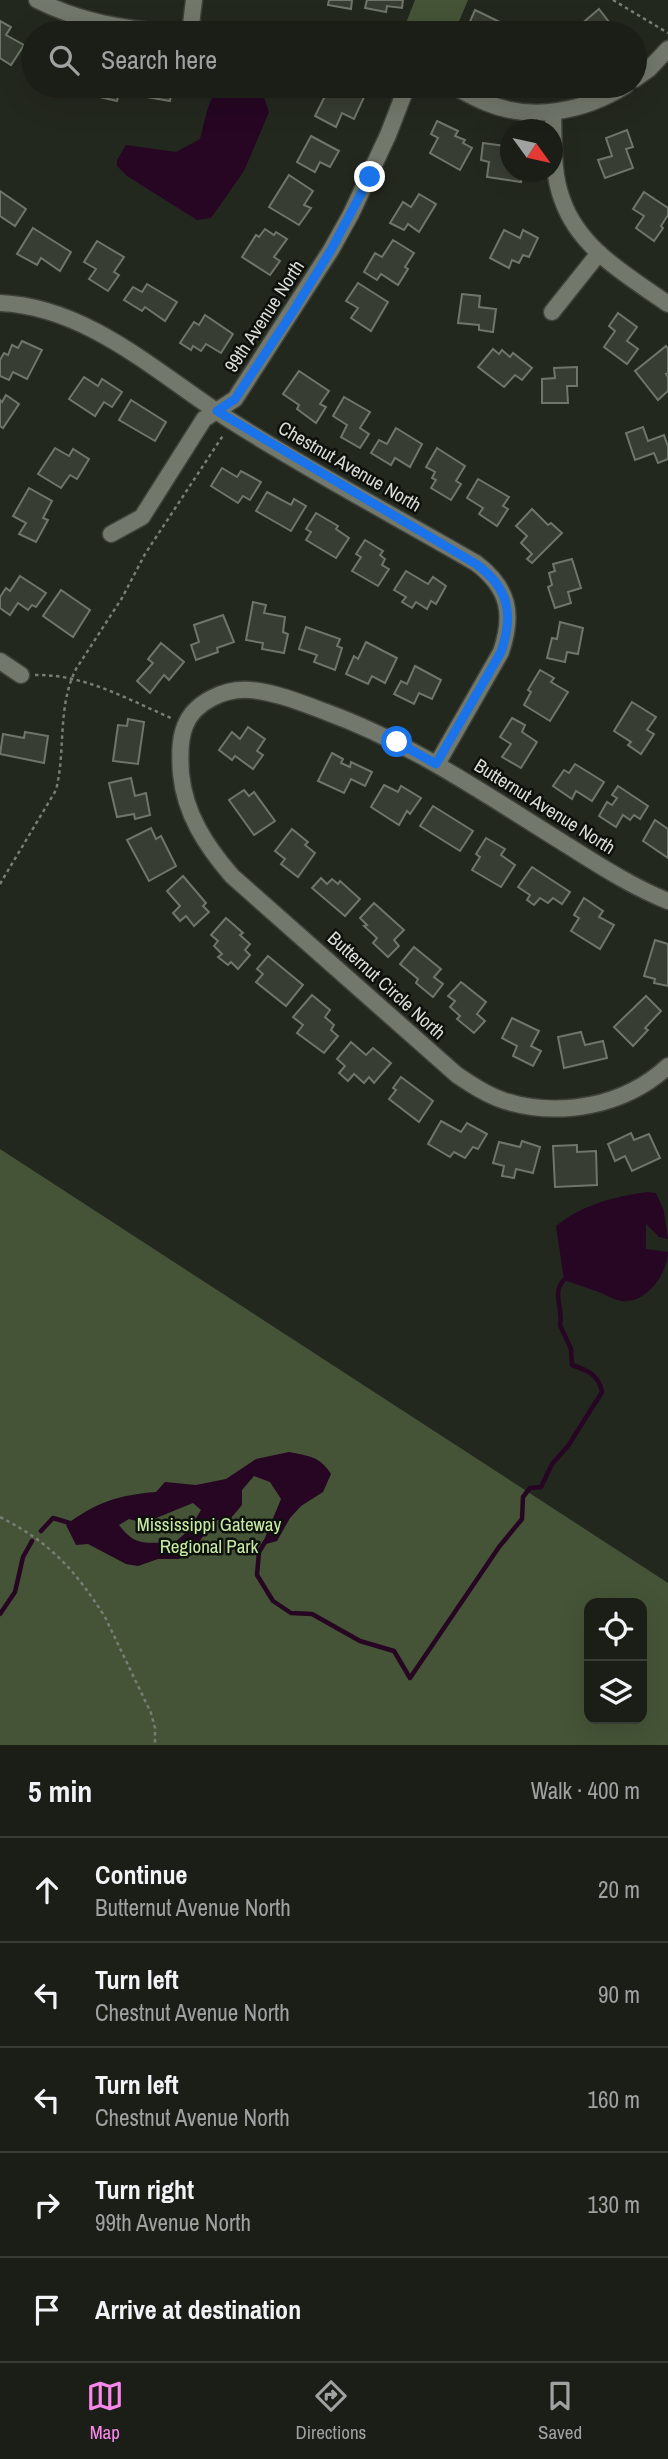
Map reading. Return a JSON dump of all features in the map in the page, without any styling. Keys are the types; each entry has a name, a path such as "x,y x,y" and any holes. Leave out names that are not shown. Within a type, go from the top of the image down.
{"street":[{"path":"37,0 93,21"},
{"path":"191,21 194,0"},
{"path":"647,70 668,50"},
{"name":"99th Avenue North","path":"111,534 142,517 204,419 235,399 331,250 370,177 402,98"},
{"path":"477,98 517,111 553,113 605,98"},
{"path":"553,113 556,173 561,198 572,222 586,242 598,253 668,304"},
{"path":"552,312 598,253"},
{"name":"Chestnut Avenue North","path":"0,303 45,310 88,327 232,421 492,575 503,593 509,613 508,633 501,652 436,764"},
{"path":"0,661 21,675"},
{"name":"Butternut Avenue North","path":"182,738 185,726 202,704 227,692 250,690 270,693 338,716 397,742 625,881 668,901"},
{"name":"Butternut Circle North","path":"182,738 180,765 186,797 200,833 217,859 232,876 457,1075 503,1100 533,1108 566,1109 598,1104 629,1092 656,1077 668,1066"}],"path":[{"path":"613,0 668,33"},
{"path":"0,884 56,790 62,724 71,677 122,598 145,554 232,421"},
{"path":"21,675 71,677 171,718"},
{"path":"0,1517 31,1534 62,1559 96,1603 151,1713 155,1728 155,1745"}],"green space":[{"path":"415,0 468,0 459,21 407,21"},
{"name":"Mississippi Gateway Regional Park","path":"0,1149 668,1583 668,1745 0,1745"}],"shaded area":[{"path":"264,98 269,112 244,171 211,218 197,220 127,176 117,166 117,160 126,145 176,152 200,139 212,99"},
{"path":"647,1192 656,1193 664,1211 668,1239 659,1237 646,1224 646,1249 668,1252 663,1271 652,1288 644,1295 627,1301 614,1299 564,1280 556,1226 577,1212 599,1203"},
{"path":"289,1452 318,1460 331,1474 323,1492 301,1506 290,1518 277,1541 262,1545 281,1499 270,1482 254,1476 242,1490 242,1505 231,1518 213,1521 194,1550 179,1559 158,1559 138,1566 126,1564 88,1544 76,1545 66,1525 108,1501 156,1492 165,1482 196,1485 226,1479 256,1459","holes":["193,1503 201,1510 189,1530 174,1543 137,1541 119,1525 129,1519 144,1523"]}],"building":[{"path":"329,0 352,0 351,9 328,5"},
{"path":"367,0 403,0 402,8 387,6 386,12 365,8"},
{"path":"599,9 608,21 585,21"},
{"path":"475,10 498,21 470,21"},
{"path":"0,21 11,27 6,35 21,43 21,50 11,65 0,58"},
{"path":"324,98 364,98 354,119 342,113 336,127 315,116"},
{"path":"437,121 458,131 455,136 465,140 463,143 472,148 460,170 430,153 438,138 431,134"},
{"path":"627,130 633,147 626,149 633,168 605,178 598,160 612,156 606,138"},
{"path":"311,136 339,151 330,167 320,162 315,172 297,162"},
{"path":"483,143 500,145 500,179 487,177 489,162 481,160"},
{"path":"289,175 313,191 304,205 311,208 299,225 269,207"},
{"path":"0,191 26,209 15,226 0,216"},
{"path":"644,192 668,208 668,215 661,226 663,228 654,241 636,228 644,216 633,209"},
{"path":"419,194 436,204 419,232 408,224 404,230 390,223 403,202 411,207"},
{"path":"33,228 71,252 60,271 41,258 37,265 17,254"},
{"path":"265,229 287,239 274,257 280,261 270,275 242,257 256,235 259,237"},
{"path":"504,230 520,238 523,230 538,238 529,257 523,255 519,263 512,260 509,268 490,258"},
{"path":"393,240 414,253 398,285 381,274 377,280 364,272 375,253 382,257"},
{"path":"97,241 124,257 114,272 119,275 108,291 89,279 96,269 84,262"},
{"path":"358,283 388,302 371,331 351,318 358,308 346,301"},
{"path":"147,284 177,302 165,321 145,307 142,311 124,300 133,287 142,292"},
{"path":"462,294 480,296 479,307 496,309 493,332 479,330 479,325 458,323"},
{"path":"618,313 637,327 627,341 638,349 627,364 604,347 615,331 609,326"},
{"path":"205,315 233,334 221,353 206,344 201,351 193,346 191,350 180,343 194,322 199,325"},
{"path":"22,341 42,350 27,379 13,372 9,380 0,376 0,360 4,353 8,355 12,345 18,348"},
{"path":"666,346 668,391 658,400 635,371"},
{"path":"493,349 499,354 502,350 510,357 513,353 532,368 522,380 515,375 504,387 478,367"},
{"path":"577,367 577,386 567,386 568,403 542,403 542,379 555,378 554,368"},
{"path":"299,371 329,391 320,404 326,407 316,423 297,409 299,405 283,394"},
{"path":"84,377 98,386 102,379 122,392 112,407 104,402 95,416 69,399"},
{"path":"6,395 19,404 3,428 0,426 0,400 2,402"},
{"path":"344,397 370,412 360,428 369,434 360,448 341,437 347,425 333,416"},
{"path":"131,400 166,422 155,441 119,420"},
{"path":"643,427 648,441 664,435 668,459 658,463 654,453 635,460 626,433"},
{"path":"396,428 422,444 410,467 395,458 391,465 371,453 379,440 387,444"},
{"path":"55,448 69,456 73,449 89,459 77,479 70,475 61,488 38,474"},
{"path":"437,448 465,466 456,481 461,484 451,500 431,488 436,480 432,478 435,472 426,467"},
{"path":"222,468 237,477 241,471 261,482 250,500 243,496 238,503 211,486"},
{"path":"478,479 509,497 503,506 508,509 497,526 479,514 483,508 467,498"},
{"path":"29,488 52,501 43,518 48,520 36,542 19,534 26,523 13,516"},
{"path":"267,492 291,505 294,499 306,506 291,531 256,511"},
{"path":"532,509 548,525 551,523 562,533 532,563 527,559 532,554 521,543 527,536 516,526"},
{"path":"316,513 338,526 336,529 349,538 336,558 306,540 311,532 306,529"},
{"path":"365,540 383,551 380,555 385,559 382,565 389,569 378,586 352,571 361,557 356,554"},
{"path":"572,559 581,588 568,592 571,603 555,608 548,587 552,585 549,573 555,571 553,564"},
{"path":"406,571 428,584 433,577 446,586 436,604 431,601 427,609 416,602 412,608 402,602 406,597 394,590"},
{"path":"20,576 46,593 36,607 32,605 28,610 18,603 10,615 0,608 0,597 6,588 10,591"},
{"path":"61,590 90,610 73,637 43,616"},
{"path":"253,602 266,605 264,613 285,617 283,632 288,634 284,653 262,649 263,643 246,640"},
{"path":"223,615 234,642 217,648 218,652 196,660 191,645 199,642 194,625"},
{"path":"560,622 583,628 578,654 567,652 565,662 547,658 552,638 557,639"},
{"path":"306,627 340,639 337,646 342,648 335,670 314,662 317,655 299,649"},
{"path":"366,642 397,658 385,683 372,676 368,684 346,674 354,656 358,659"},
{"path":"161,643 184,662 169,680 164,675 150,693 137,681 153,663 148,659"},
{"path":"415,666 441,680 432,699 419,693 414,704 394,694 401,681 407,684"},
{"path":"540,670 554,678 551,682 568,692 550,721 524,705 531,692 528,690"},
{"path":"632,702 656,717 647,730 654,734 641,754 628,745 631,742 614,731"},
{"path":"512,718 525,725 522,732 537,742 521,768 502,757 511,744 500,737"},
{"path":"128,719 144,722 138,764 113,761 118,725 127,726"},
{"path":"248,727 265,739 257,751 263,755 253,769 235,756 232,760 219,750 232,732 240,739"},
{"path":"25,732 48,736 44,763 0,754 3,734 24,738"},
{"path":"332,753 343,759 341,763 350,767 351,762 372,772 365,786 351,779 344,793 318,781"},
{"path":"575,764 604,782 592,801 576,791 572,799 553,786 564,770 569,773"},
{"path":"131,778 135,796 146,793 150,815 135,819 134,814 117,817 109,783"},
{"path":"384,785 398,792 401,786 421,798 410,814 407,811 399,825 371,807"},
{"path":"618,786 648,806 640,819 634,815 630,820 623,815 616,827 599,816 607,802 612,805 617,798 612,795"},
{"path":"244,790 249,796 254,792 275,821 254,835 229,800"},
{"path":"433,806 473,831 460,851 420,826"},
{"path":"655,820 668,829 668,858 643,841"},
{"path":"151,828 156,839 161,836 176,866 149,881 127,840"},
{"path":"292,829 308,842 305,845 315,853 298,877 281,864 285,859 275,851"},
{"path":"486,838 505,849 501,855 515,865 501,887 472,870 480,857 476,854"},
{"path":"532,867 570,892 562,904 553,898 548,903 540,898 534,905 527,900 530,895 518,887"},
{"path":"183,876 206,903 203,906 209,912 194,926 186,916 180,921 173,913 180,906 167,891"},
{"path":"321,878 327,884 332,879 338,884 340,881 360,899 345,916 312,888"},
{"path":"584,898 603,911 599,917 614,925 600,949 571,931 579,918 574,915"},
{"path":"374,903 404,930 394,940 399,946 388,957 373,943 377,938 364,926 367,925 360,918"},
{"path":"226,918 243,933 240,935 250,944 245,950 250,955 238,969 231,962 228,965 218,957 222,954 214,946 218,941 211,935"},
{"path":"655,940 668,944 668,986 654,983 655,979 644,976"},
{"path":"414,947 441,969 434,977 443,984 433,997 416,983 418,979 400,964"},
{"path":"268,956 303,985 286,1006 256,982 263,974 257,969"},
{"path":"461,982 486,1002 477,1014 485,1021 474,1033 457,1019 460,1016 450,1007 455,1001 448,996"},
{"path":"312,995 330,1010 325,1017 334,1025 331,1030 338,1036 324,1053 297,1033 303,1025 293,1017"},
{"path":"646,996 661,1011 633,1046 614,1027"},
{"path":"512,1018 539,1031 531,1046 541,1051 533,1066 513,1056 517,1046 502,1038"},
{"path":"581,1032 585,1045 603,1041 607,1058 564,1068 558,1037"},
{"path":"351,1042 366,1055 373,1048 391,1063 374,1083 369,1077 364,1083 354,1074 348,1081 339,1073 345,1066 337,1059"},
{"path":"401,1077 433,1101 419,1122 389,1099"},
{"path":"441,1121 461,1132 467,1123 487,1134 478,1149 473,1147 465,1158 454,1152 450,1157 428,1144"},
{"path":"631,1133 634,1140 649,1134 660,1158 632,1171 625,1156 615,1161 608,1144"},
{"path":"522,1141 540,1147 533,1173 516,1169 514,1178 502,1176 504,1166 493,1163 499,1142 520,1147"},
{"path":"577,1145 577,1152 596,1151 597,1185 555,1187 553,1146"}],"waterway":[{"path":"265,1542 259,1552 257,1575 273,1601 291,1613 312,1614 360,1641 394,1651 410,1678 499,1547 522,1519 523,1497 530,1488 541,1487 552,1464 568,1446 602,1392 592,1374 572,1365 571,1349 560,1325 558,1290 564,1280"},
{"path":"41,1531 53,1518 73,1524"},
{"path":"0,1614 15,1592 23,1557 32,1541"}],"route":[{"path":"370,177 331,250 292,313 235,399 217,411 476,564 492,575 503,593 509,613 508,633 501,652 436,764 397,742"}]}
